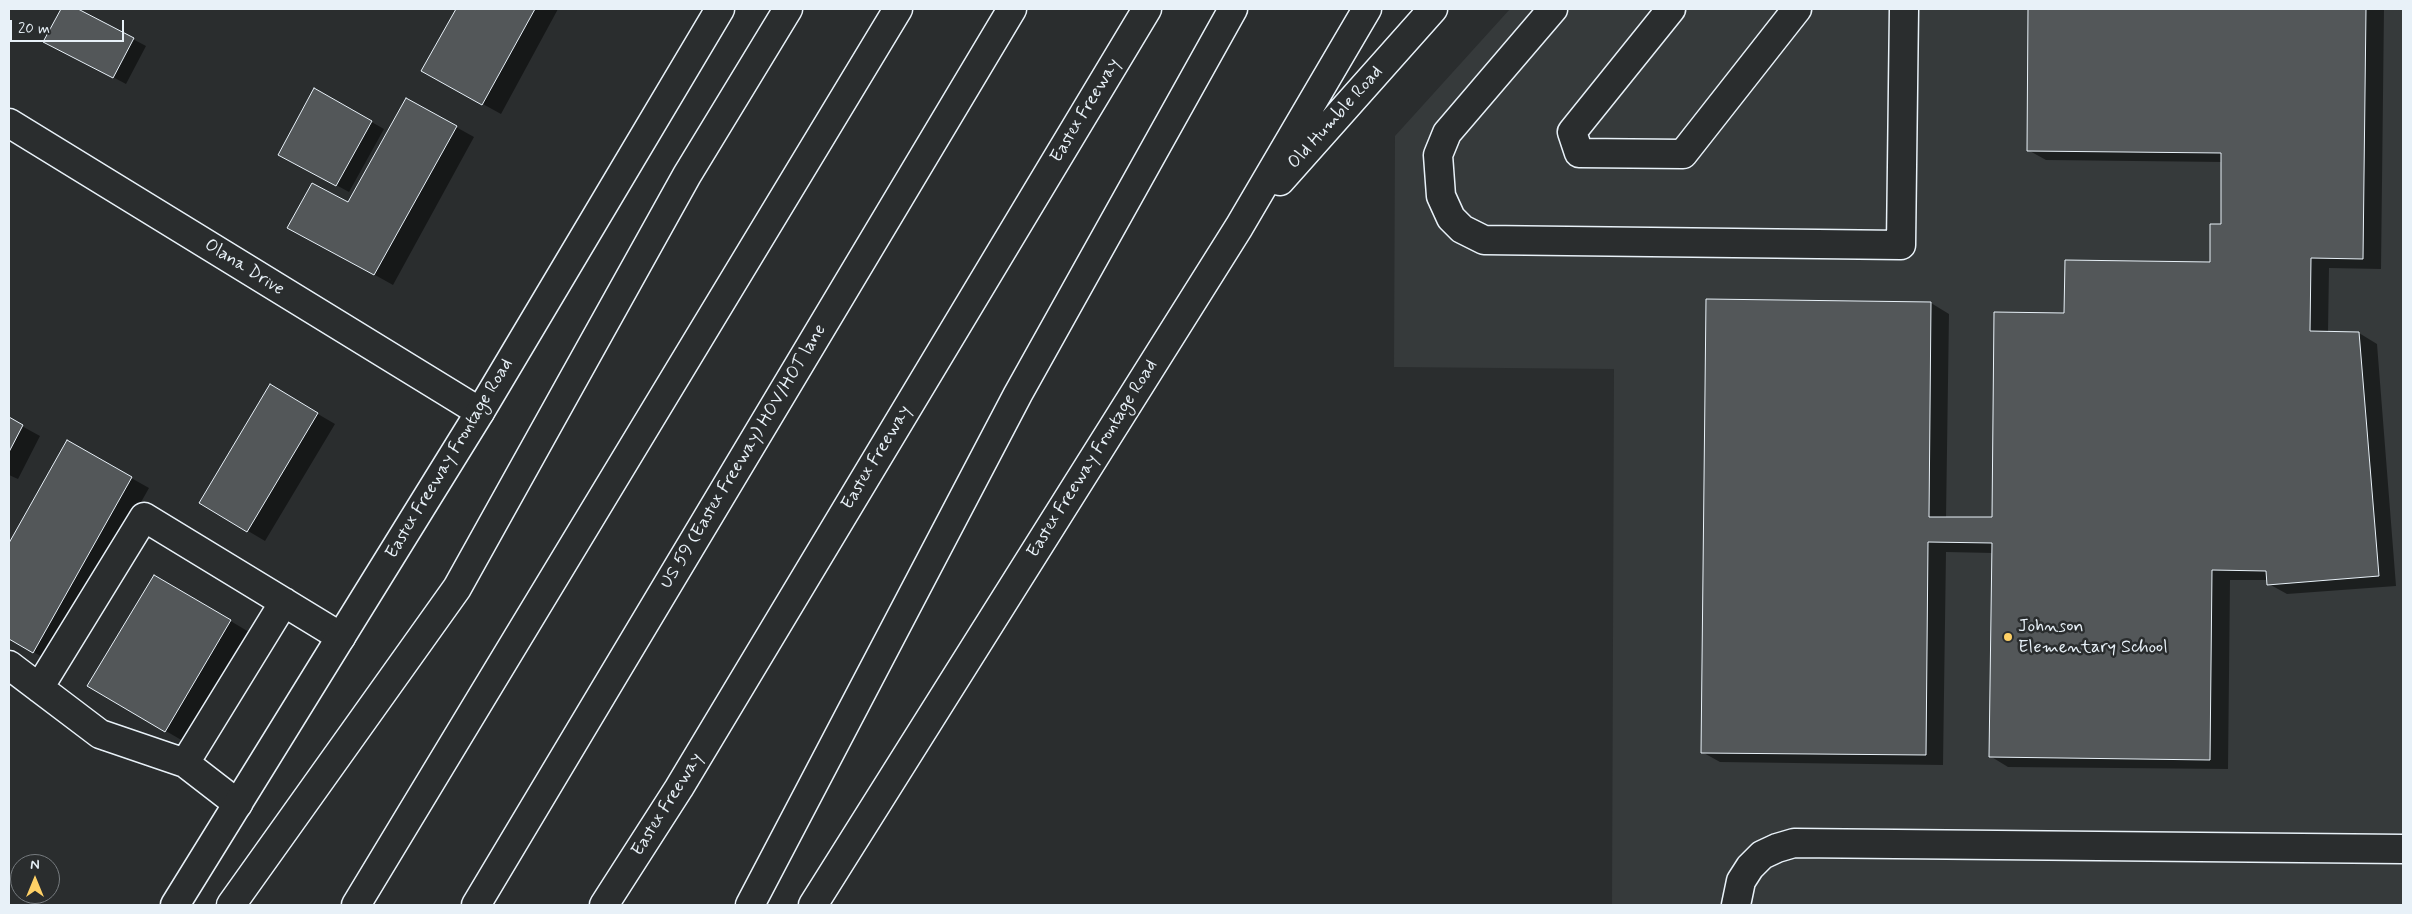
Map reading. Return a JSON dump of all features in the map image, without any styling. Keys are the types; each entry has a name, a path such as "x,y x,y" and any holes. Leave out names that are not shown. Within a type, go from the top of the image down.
{"main road":[{"name":"Eastex Freeway Frontage Road","path":"175,905 480,412 720,9"},
{"path":"231,905 458,588 687,175 788,9"},
{"path":"356,905 898,9"},
{"name":"US 59 (Eastex Freeway) HOV/HOT lane","path":"476,905 1012,9"},
{"name":"Eastex Freeway","path":"604,905 684,779 1147,9"},
{"path":"750,905 1018,394 1233,9"},
{"name":"Eastex Freeway Frontage Road","path":"813,905 1239,227 1367,9"},
{"name":"Old Humble Road","path":"1239,227 1433,9"},
{"path":"1553,9 1448,132 1438,154 1442,196 1451,218 1462,230 1484,240 1901,245 1904,9"},
{"path":"1672,9 1572,132 1579,153 1683,154 1797,9"},
{"name":"Olana Drive","path":"9,123 480,412"},
{"path":"39,688 144,517 341,638"},
{"path":"185,763 284,602"},
{"path":"9,665 100,734 185,763 238,804"},
{"path":"1736,905 1741,881 1750,867 1762,855 1794,843 2403,849"}],"shaded area":[{"name":"Johnson Elementary School","path":"1510,9 2403,9 2403,905 1612,905 1614,369 1394,367 1395,136"}],"building":[{"path":"61,9 78,9 134,38 113,78 43,42"},
{"path":"456,9 535,9 482,105 421,71"},
{"path":"2028,9 2366,9 2363,259 2311,258 2310,331 2359,332 2379,576 2267,585 2266,571 2212,570 2210,760 1989,757 1992,543 1928,542 1926,755 1701,753 1706,299 1931,302 1929,517 1992,517 1994,312 2064,313 2065,260 2210,262 2210,224 2221,224 2221,153 2027,151"},
{"path":"314,88 372,121 336,186 278,155"},
{"path":"406,98 457,126 374,275 287,228 312,183 348,202"},
{"path":"270,384 318,413 247,532 199,503"},
{"path":"9,417 23,425 9,452"},
{"path":"67,440 132,477 33,653 9,639 9,543"},
{"path":"154,575 231,620 165,732 87,686"}],"place":[{"name":"Johnson Elementary School","path":"2008,637"}]}
